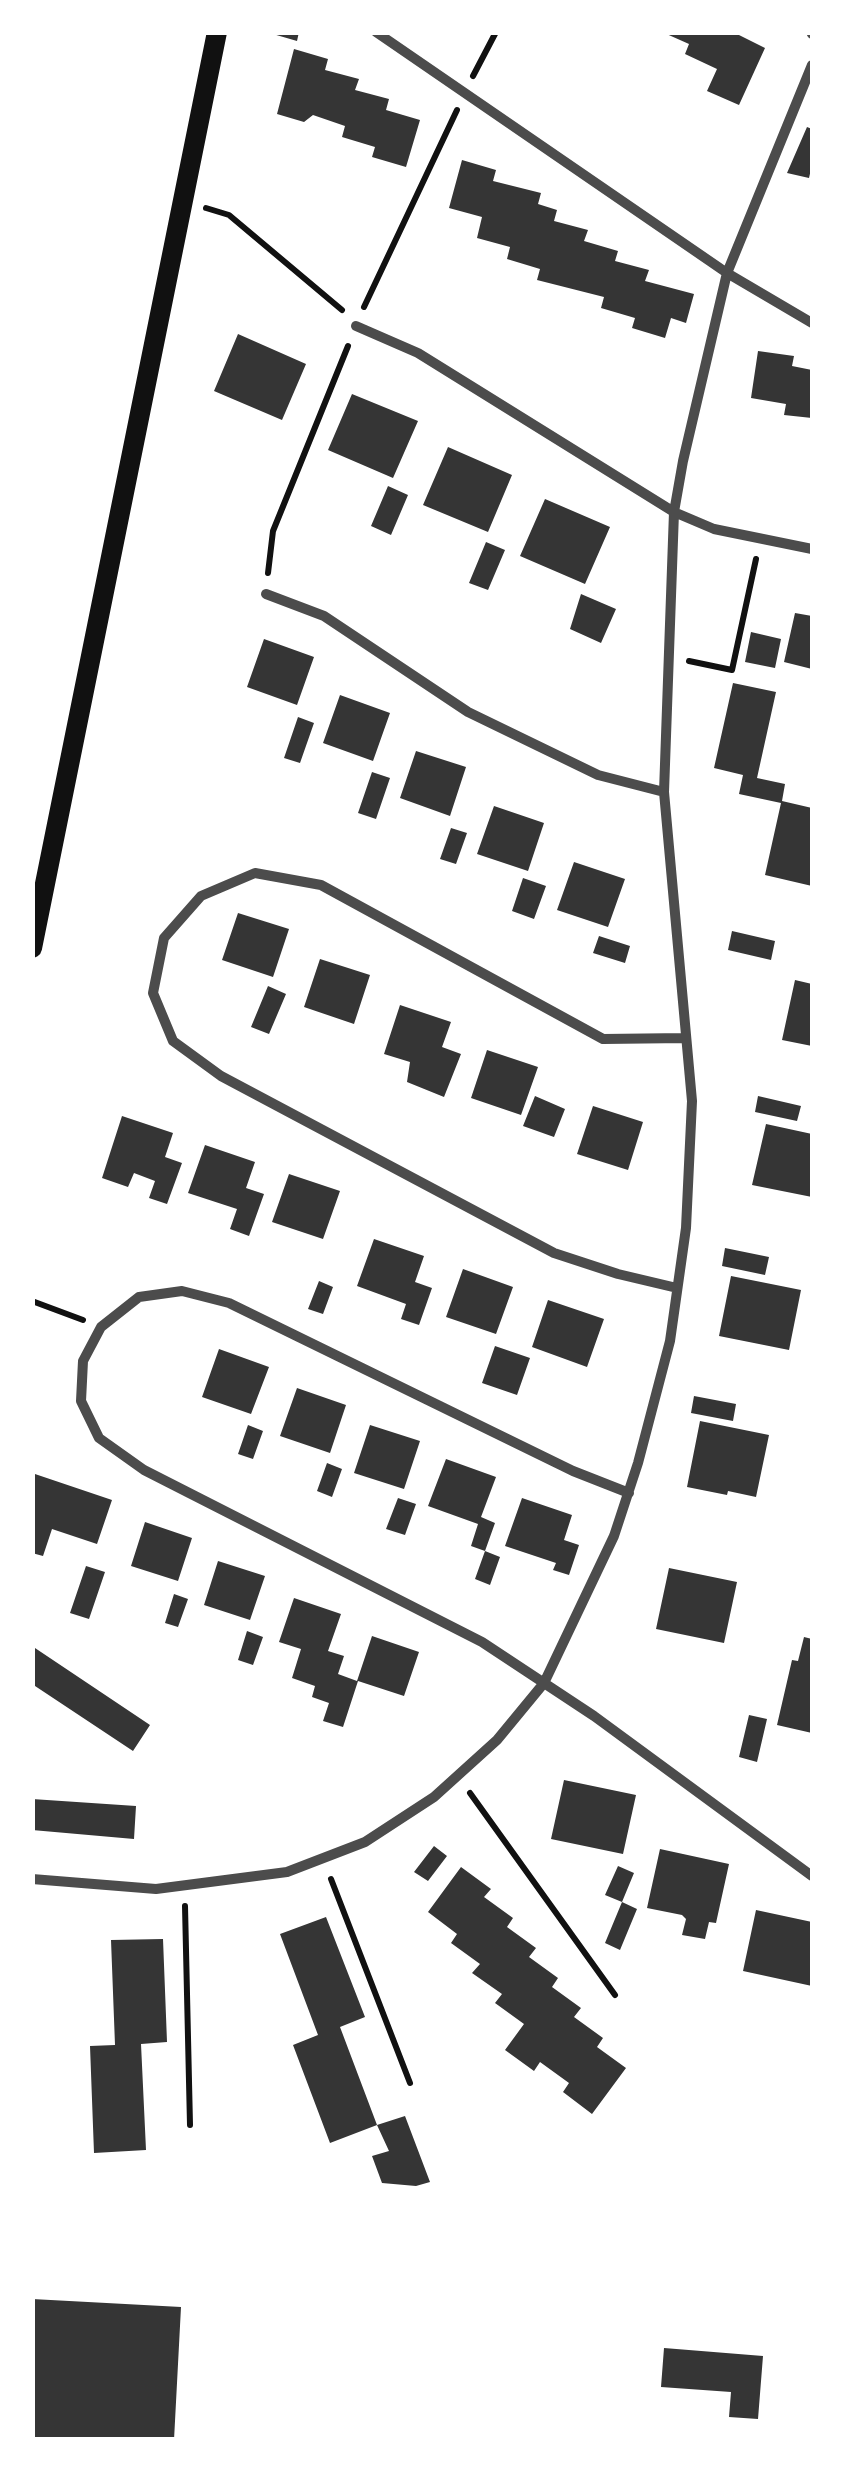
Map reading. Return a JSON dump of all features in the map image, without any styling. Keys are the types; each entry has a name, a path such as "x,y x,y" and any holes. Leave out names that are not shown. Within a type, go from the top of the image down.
{"main road":[{"path":"32,948 217,32"}],"street":[{"path":"376,32 728,273 812,323"},
{"path":"32,1880 156,1889 286,1872 365,1842 434,1797 458,1776 497,1740 544,1683 614,1536 630,1493 670,1340 686,1228 692,1101 664,792 674,512 728,273 812,65"},
{"path":"356,326 418,353 674,512 714,529 812,549"},
{"path":"266,594 324,616 484,720 598,776 664,792"},
{"path":"677,1288 618,1274 554,1252 220,1076 173,1042 153,993 164,938 201,896 254,873 320,885 604,1038 686,1038"},
{"path":"630,1493 574,1471 229,1303 182,1291 139,1297 101,1327 83,1362 81,1402 99,1438 144,1470 482,1642 613,1730 812,1876"}],"path":[{"path":"266,594 273,531 356,326 496,32"},
{"path":"184,202 230,214 334,300 356,326"},
{"path":"669,658 732,670 760,538"},
{"path":"32,1301 101,1327"},
{"path":"458,1776 615,1995"},
{"path":"323,1857 410,2083"},
{"path":"184,1885 190,2125"}],"building":[{"path":"266,32 299,32 297,41"},
{"path":"662,32 733,32 765,48 739,105 707,91 717,69 685,54 689,44"},
{"path":"294,49 328,59 325,70 359,79 355,90 389,99 386,110 420,120 406,167 372,157 375,147 342,137 345,126 313,115 304,122 277,114"},
{"path":"807,127 812,129 809,178 787,173"},
{"path":"462,160 496,170 493,181 541,193 538,204 557,210 554,221 588,230 584,241 618,251 615,261 649,270 645,281 694,294 686,323 671,318 665,338 632,328 635,318 601,308 604,297 537,280 540,269 507,259 510,247 477,238 482,217 449,208"},
{"path":"238,334 306,364 282,420 214,391"},
{"path":"758,351 794,356 792,366 812,370 812,418 784,415 786,404 751,398"},
{"path":"352,394 418,421 393,478 328,450"},
{"path":"448,447 512,475 488,532 423,505"},
{"path":"388,486 408,495 391,535 371,526"},
{"path":"545,499 610,527 585,584 520,556"},
{"path":"486,542 505,550 488,590 469,583"},
{"path":"581,594 616,609 601,643 570,629"},
{"path":"795,613 812,616 812,669 784,662"},
{"path":"751,632 781,639 775,668 745,662"},
{"path":"264,639 314,657 297,705 247,687"},
{"path":"733,683 776,692 757,778 785,784 782,801 812,808 812,886 765,875 781,803 739,794 743,775 714,768"},
{"path":"340,695 390,713 373,761 323,743"},
{"path":"298,717 314,723 300,763 284,758"},
{"path":"416,751 466,767 450,816 400,798"},
{"path":"372,772 390,778 376,819 358,813"},
{"path":"494,806 544,823 528,871 477,854"},
{"path":"451,828 467,833 456,864 440,859"},
{"path":"574,862 625,879 608,927 557,910"},
{"path":"523,878 546,886 534,919 512,911"},
{"path":"238,913 289,929 273,977 222,960"},
{"path":"732,931 775,941 771,960 728,950"},
{"path":"599,936 630,946 625,963 593,953"},
{"path":"320,959 370,975 354,1024 304,1007"},
{"path":"795,980 812,984 812,1046 782,1040"},
{"path":"268,986 286,994 269,1034 251,1027"},
{"path":"400,1005 451,1022 442,1047 461,1054 444,1097 407,1082 410,1062 384,1054"},
{"path":"487,1050 538,1067 521,1115 471,1098"},
{"path":"535,1096 565,1109 554,1137 523,1126"},
{"path":"758,1096 801,1106 797,1121 755,1112"},
{"path":"593,1106 643,1122 628,1170 577,1154"},
{"path":"122,1116 173,1133 165,1157 182,1163 167,1204 149,1198 155,1181 134,1173 128,1187 102,1178"},
{"path":"766,1124 812,1134 812,1197 752,1185"},
{"path":"205,1145 255,1162 246,1188 264,1194 249,1236 230,1229 237,1209 188,1193"},
{"path":"289,1174 340,1191 323,1239 272,1222"},
{"path":"374,1239 424,1256 415,1282 432,1288 419,1325 401,1319 406,1304 357,1286"},
{"path":"725,1248 769,1257 765,1275 722,1266"},
{"path":"463,1269 513,1287 496,1334 446,1317"},
{"path":"731,1276 801,1290 789,1350 719,1336"},
{"path":"319,1281 333,1287 323,1314 308,1309"},
{"path":"548,1300 604,1319 587,1367 532,1347"},
{"path":"495,1346 530,1358 517,1395 482,1383"},
{"path":"219,1349 269,1367 251,1414 202,1397"},
{"path":"297,1388 346,1405 330,1453 280,1436"},
{"path":"694,1396 736,1404 733,1421 691,1413"},
{"path":"700,1421 769,1435 756,1497 687,1487"},
{"path":"248,1425 263,1431 253,1459 238,1454"},
{"path":"370,1425 420,1441 404,1489 354,1473"},
{"path":"446,1459 496,1477 481,1517 495,1523 485,1551 471,1546 478,1524 428,1506"},
{"path":"327,1463 342,1469 332,1497 317,1491"},
{"path":"32,1473 112,1500 97,1544 52,1529 43,1556 32,1553"},
{"path":"398,1498 416,1504 405,1535 386,1529"},
{"path":"522,1498 572,1515 564,1540 579,1545 569,1575 553,1570 556,1563 505,1546"},
{"path":"145,1522 192,1538 178,1581 131,1566"},
{"path":"485,1551 500,1557 490,1585 475,1579"},
{"path":"218,1561 265,1576 250,1620 204,1605"},
{"path":"86,1566 105,1572 89,1619 70,1613"},
{"path":"669,1568 737,1582 724,1643 656,1629"},
{"path":"174,1594 188,1599 178,1627 165,1623"},
{"path":"294,1598 341,1614 328,1651 344,1656 338,1674 357,1681 372,1636 419,1652 404,1696 358,1681 343,1727 323,1721 329,1703 312,1697 315,1686 292,1678 301,1649 279,1642"},
{"path":"247,1631 263,1637 253,1665 238,1660"},
{"path":"804,1637 812,1639 812,1733 777,1725 792,1660 798,1661"},
{"path":"32,1646 150,1725 133,1751 32,1684"},
{"path":"749,1715 767,1719 757,1762 739,1757"},
{"path":"564,1780 636,1795 623,1854 551,1839"},
{"path":"32,1799 136,1806 134,1839 32,1830"},
{"path":"434,1846 447,1856 428,1881 414,1872"},
{"path":"660,1849 729,1864 716,1923 709,1922 705,1939 682,1935 686,1919 682,1915 647,1908"},
{"path":"618,1866 634,1873 622,1902 605,1895"},
{"path":"461,1867 491,1889 484,1897 513,1918 507,1927 536,1948 529,1957 558,1978 552,1987 581,2008 574,2017 603,2038 597,2047 626,2068 592,2114 563,2092 569,2083 540,2062 534,2071 505,2050 524,2024 495,2003 502,1994 472,1973 480,1964 451,1943 457,1934 428,1912"},
{"path":"622,1902 637,1909 620,1950 605,1943"},
{"path":"756,1910 812,1922 812,1986 743,1971"},
{"path":"326,1917 365,2017 340,2027 377,2125 330,2143 293,2045 318,2035 280,1934"},
{"path":"163,1939 167,2042 141,2044 146,2150 94,2153 90,2046 115,2045 111,1940"},
{"path":"405,2116 430,2182 416,2186 382,2183 372,2156 389,2151 377,2125"},
{"path":"32,2299 181,2307 174,2440 32,2440"},
{"path":"664,2348 763,2356 758,2419 729,2417 731,2392 661,2387"}]}
